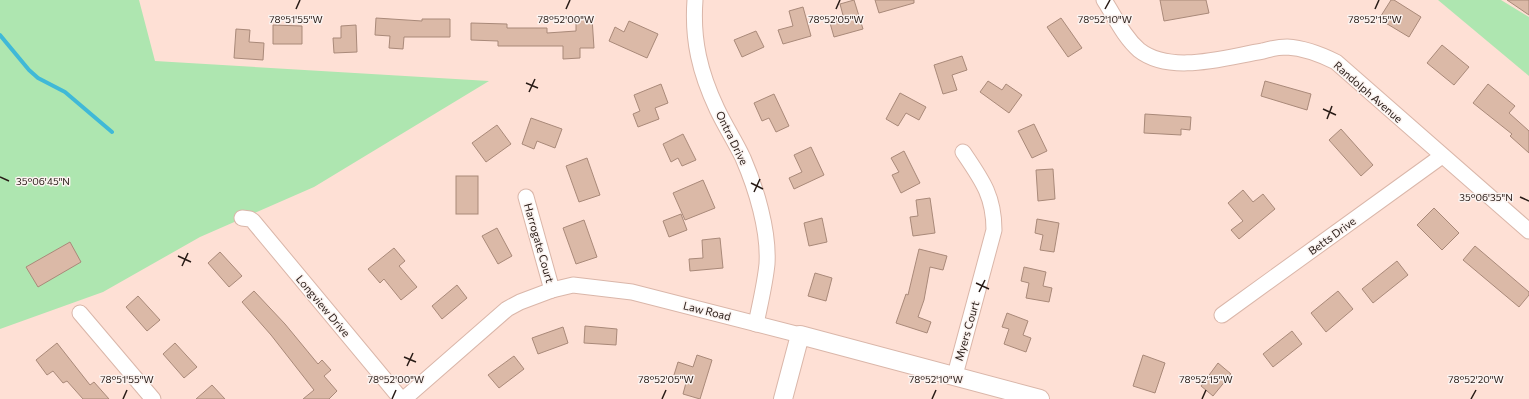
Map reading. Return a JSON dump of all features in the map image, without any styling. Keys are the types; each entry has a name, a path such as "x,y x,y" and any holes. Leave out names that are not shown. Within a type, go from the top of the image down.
{"street":[{"name":"Ontra Drive","path":"695,0 694,34 704,76 717,109 743,158 762,218 767,262 764,290 756,324"},
{"name":"Randolph Avenue","path":"1104,0 1133,44 1147,55 1163,62 1190,63 1285,47 1303,49 1320,54 1336,62 1529,231"},
{"name":"Myers Court","path":"954,376 994,230 994,213 990,195 982,179 963,152"},
{"name":"Betts Drive","path":"1222,315 1442,156"},
{"name":"Harrogate Court","path":"526,197 552,290"},
{"name":"Longview Drive","path":"242,218 253,221 403,399"},
{"name":"Law Road","path":"403,399 507,309 520,302 552,290 573,285 614,289 800,335 1040,399"},
{"path":"80,313 153,399"},
{"path":"783,399 800,335"}],"green space":[{"path":"0,0 139,0 155,61 489,81 314,187 200,237 103,292 0,329"},
{"path":"1438,0 1501,0 1529,17 1529,76"}],"building":[{"path":"854,0 863,29 834,37 830,23 844,19 840,4"},
{"path":"875,0 914,0 914,3 879,13"},
{"path":"1160,0 1206,0 1209,13 1164,21"},
{"path":"1391,0 1394,0 1421,17 1409,37 1379,19"},
{"path":"1507,0 1529,0 1529,15"},
{"path":"803,7 811,36 783,44 778,30 793,26 789,11"},
{"path":"376,18 422,21 422,19 450,19 450,37 404,37 403,49 389,48 390,36 375,35"},
{"path":"576,18 592,18 594,48 580,48 580,58 563,59 563,46 498,46 498,41 471,40 471,23 507,24 507,28 547,28 547,33 576,31"},
{"path":"1061,18 1082,48 1068,57 1047,27"},
{"path":"629,21 658,34 647,58 609,41 615,27 624,32"},
{"path":"273,25 302,26 302,44 273,44"},
{"path":"356,25 357,52 334,53 333,38 341,38 341,26"},
{"path":"236,29 250,30 249,42 264,43 263,60 234,58"},
{"path":"756,31 764,47 742,57 734,40"},
{"path":"1442,45 1469,67 1454,85 1427,63"},
{"path":"962,56 967,70 952,75 957,90 943,94 934,65"},
{"path":"988,81 1002,90 1006,84 1022,95 1009,113 980,92"},
{"path":"1265,81 1311,94 1307,110 1261,96"},
{"path":"661,84 668,103 655,108 659,119 638,127 633,114 640,111 634,95"},
{"path":"1488,84 1515,106 1509,113 1529,131 1529,153 1510,136 1512,134 1473,103"},
{"path":"900,93 926,107 919,120 906,113 898,126 886,119"},
{"path":"774,94 789,126 776,132 769,118 762,121 754,103"},
{"path":"1145,114 1191,117 1190,130 1181,129 1181,135 1144,133"},
{"path":"531,118 562,129 555,148 537,141 534,149 522,144"},
{"path":"1034,124 1047,151 1032,158 1018,131"},
{"path":"497,125 511,144 486,162 472,143"},
{"path":"1341,129 1373,165 1361,176 1329,140"},
{"path":"683,134 696,160 682,166 678,158 671,162 663,144"},
{"path":"811,147 824,175 794,189 789,178 802,172 794,155"},
{"path":"904,151 920,183 901,193 892,175 899,172 891,158"},
{"path":"587,158 600,195 579,202 566,166"},
{"path":"1053,169 1055,199 1038,201 1036,170"},
{"path":"456,176 478,176 478,214 456,214"},
{"path":"703,180 715,208 685,220 673,193"},
{"path":"1243,190 1253,202 1263,194 1275,209 1239,239 1231,230 1243,221 1228,203"},
{"path":"930,198 935,233 913,236 910,217 918,216 916,200"},
{"path":"1434,208 1459,233 1442,250 1417,225"},
{"path":"681,214 687,230 669,237 663,221"},
{"path":"822,218 827,242 809,246 804,223"},
{"path":"1037,219 1059,223 1054,252 1040,250 1043,235 1035,233"},
{"path":"584,220 597,257 576,264 563,228"},
{"path":"497,228 512,256 498,264 482,236"},
{"path":"720,238 723,268 690,271 689,259 703,258 702,240"},
{"path":"70,242 81,262 38,287 26,267"},
{"path":"1475,246 1529,292 1529,295 1519,307 1463,260"},
{"path":"394,248 405,261 399,266 417,287 401,300 384,279 380,283 368,269"},
{"path":"919,249 947,256 943,270 930,267 924,300 918,317 931,322 927,333 896,323 906,294 908,295"},
{"path":"220,252 242,276 229,287 208,263"},
{"path":"1397,261 1408,275 1373,303 1362,289"},
{"path":"1024,267 1046,272 1043,286 1052,288 1049,302 1026,298 1029,283 1021,281"},
{"path":"815,273 832,278 826,301 808,296"},
{"path":"457,285 467,298 442,319 432,306"},
{"path":"254,291 285,324 318,364 322,360 331,370 324,376 337,391 329,399 303,399 314,390 271,335 242,302"},
{"path":"1338,291 1353,309 1326,332 1311,313"},
{"path":"138,296 160,320 147,331 126,307"},
{"path":"1007,313 1028,321 1023,335 1031,338 1026,352 1004,344 1009,329 1002,327"},
{"path":"585,326 617,329 616,345 584,343"},
{"path":"563,327 568,343 538,354 532,338"},
{"path":"1292,331 1302,344 1273,367 1263,354"},
{"path":"57,343 90,385 94,382 109,399 83,399 67,381 63,383 53,371 47,375 36,360"},
{"path":"175,343 197,367 184,378 163,354"},
{"path":"697,355 712,360 700,399 683,394 687,379 674,375 678,362 693,367"},
{"path":"1143,355 1165,363 1155,393 1133,386"},
{"path":"514,356 524,369 499,388 488,375"},
{"path":"1218,363 1231,374 1213,396 1201,386"},
{"path":"212,385 225,399 196,399"}],"waterway":[{"path":"0,35 29,70 38,78 65,92 112,132"}]}
